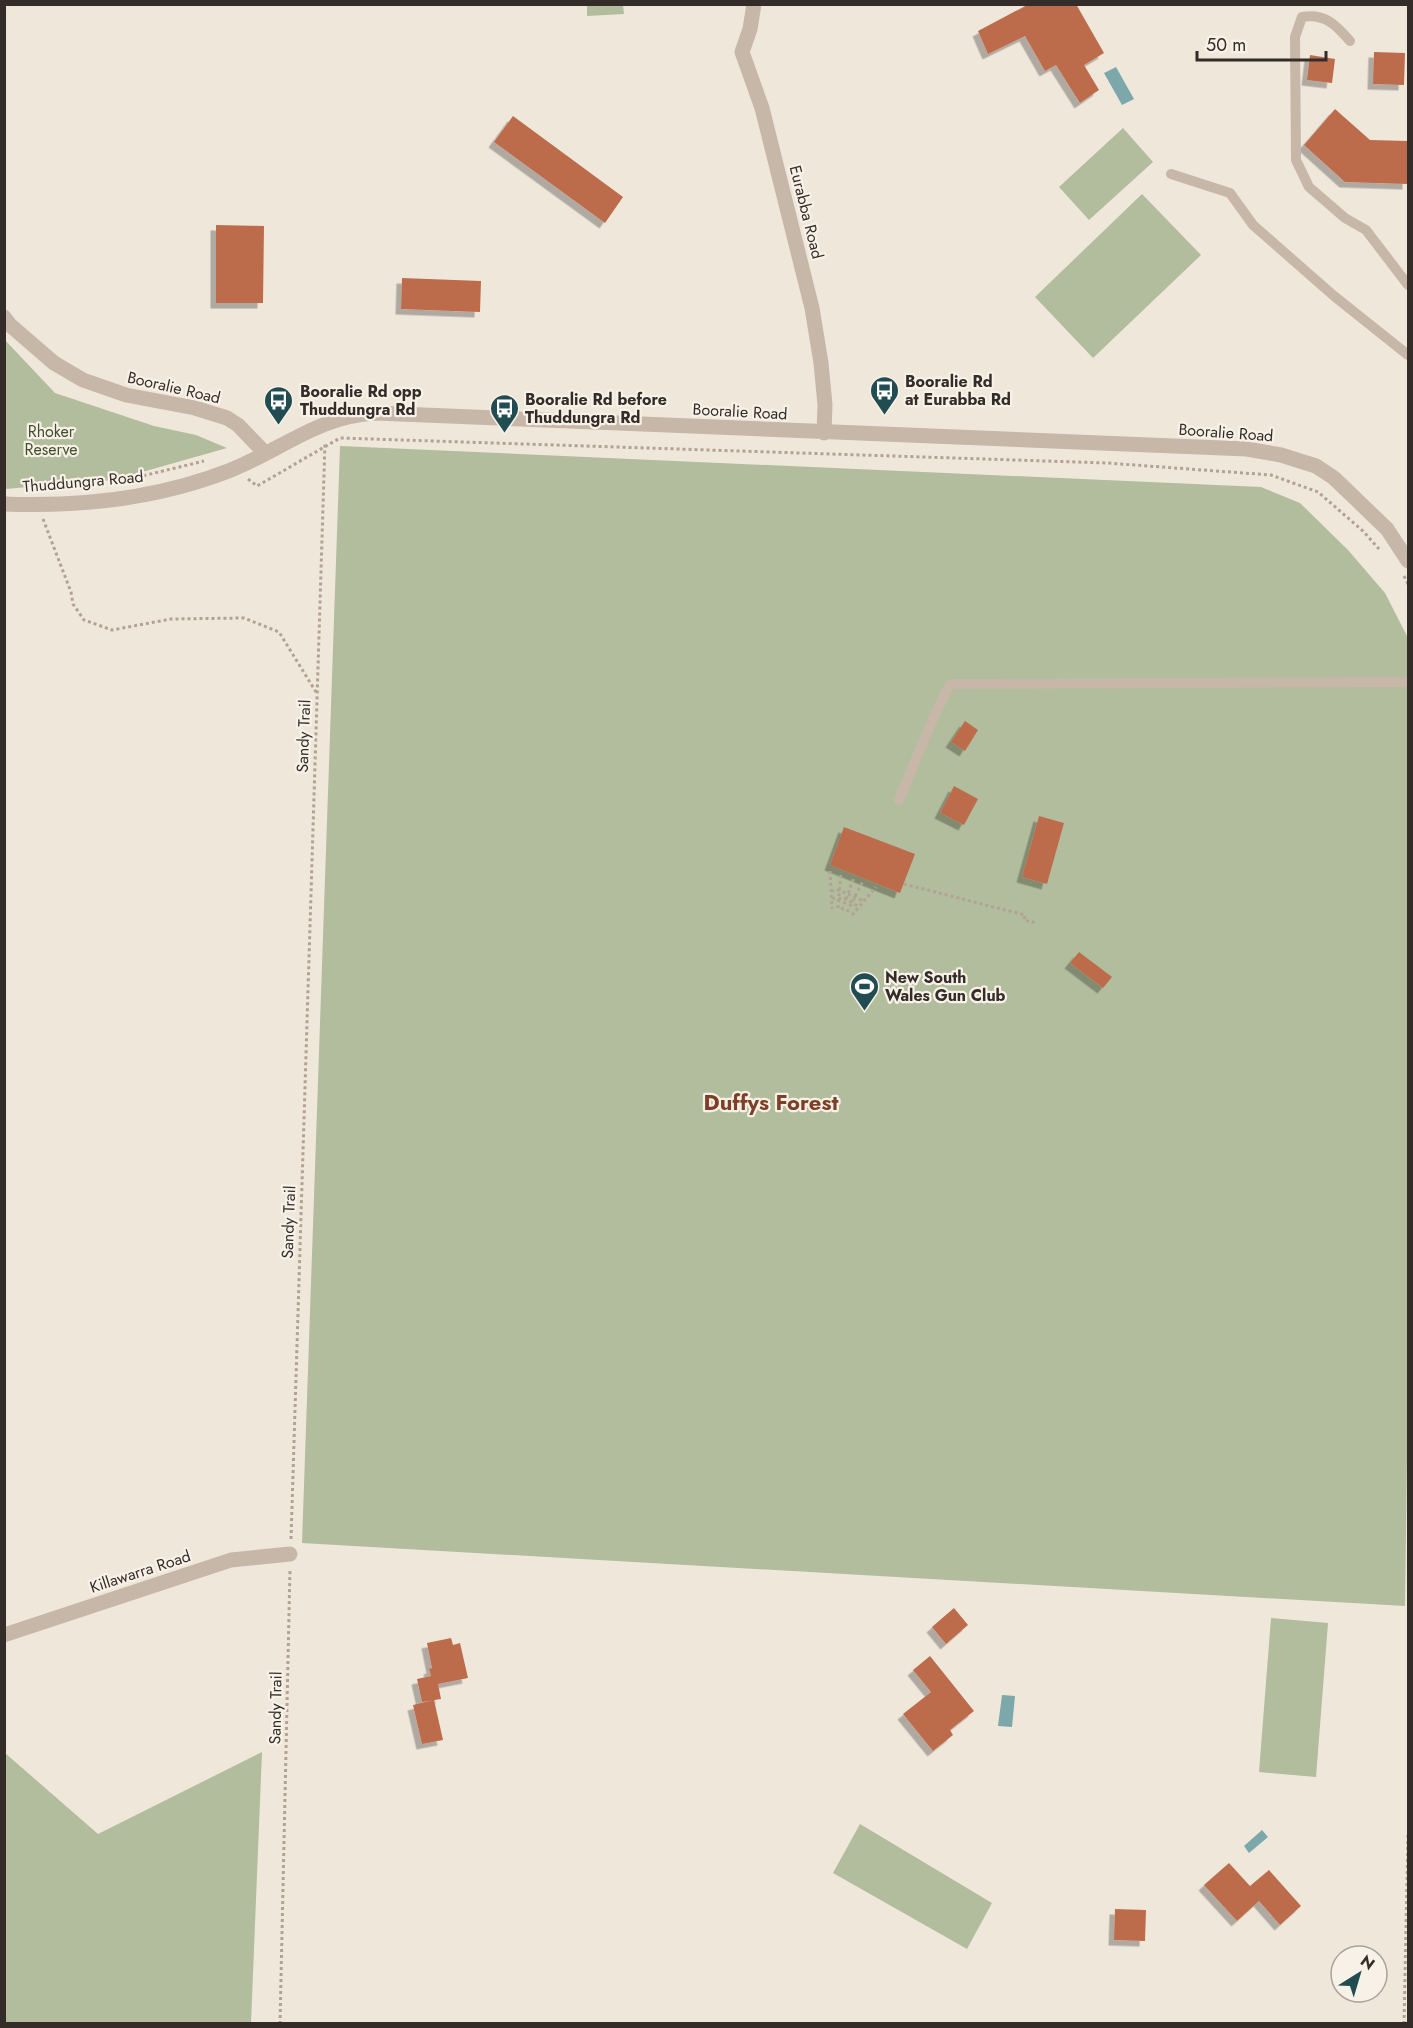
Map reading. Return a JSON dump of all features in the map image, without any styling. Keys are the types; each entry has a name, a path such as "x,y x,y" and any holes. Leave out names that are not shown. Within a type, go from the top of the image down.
{"street":[{"name":"Eurabba Road","path":"754,4 750,29 742,52 762,108 812,308 821,363 825,405 824,433"},
{"name":"Booralie Road","path":"4,317 10,325 54,363 83,380 126,395 216,414 238,425 265,453 328,422 353,414 375,412 824,433 1247,449 1281,455 1316,466 1334,478 1387,529 1404,566"},
{"name":"Thuddungra Road","path":"4,504 69,503 136,496 211,477 265,453"},
{"name":"Killawarra Road","path":"4,1635 231,1560 290,1554"}],"lane":[{"path":"1350,41 1336,25 1315,15 1302,17 1295,37 1296,160 1309,187 1345,218 1366,230 1408,285"},
{"path":"1171,174 1230,193 1254,225 1334,296 1408,355"},
{"path":"899,800 930,723 951,684 1408,682"}],"path":[{"name":"Sandy Trail","path":"280,2024 290,1554 324,448 328,422"},
{"path":"233,469 257,486 340,438 1107,463 1271,475 1318,492 1363,531 1384,555"},
{"path":"119,481 207,460"},
{"path":"37,504 71,591 73,604 84,620 112,630 171,619 244,618 279,632 316,694"},
{"path":"1404,566 1408,585"},
{"path":"830,871 832,909"},
{"path":"841,872 840,909 854,877"},
{"path":"847,912 863,881"},
{"path":"904,884 1025,915 1024,920 1037,923"},
{"path":"852,915 876,887"},
{"path":"831,891 840,890 864,901"},
{"path":"832,898 846,899 859,907"},
{"path":"1404,2024 1408,1832"}],"green space":[{"path":"587,5 623,5 624,14 587,16"},
{"path":"1123,128 1153,162 1089,220 1059,187"},
{"path":"1142,194 1201,255 1093,358 1035,297"},
{"name":"Rhoker Reserve","path":"4,339 55,393 154,426 196,435 227,448 114,480 5,489"},
{"name":"New South Wales Gun Club","path":"340,446 1261,487 1300,503 1348,550 1385,593 1408,638 1408,1387 1405,1606 302,1543"},
{"path":"1271,1618 1328,1623 1316,1777 1259,1772"},
{"path":"262,1752 251,2023 5,2023 5,1753 98,1834"},
{"path":"860,1824 992,1903 967,1949 833,1873"}],"water":[{"path":"1116,67 1134,99 1122,105 1104,73"},
{"path":"1002,1695 1015,1696 1012,1727 998,1726"},
{"path":"1262,1830 1268,1837 1249,1853 1244,1846"}],"building":[{"path":"1029,4 1076,4 1104,53 1084,65 1099,90 1080,103 1056,65 1045,71 1025,36 988,54 978,31"},
{"path":"1374,52 1405,53 1404,85 1373,84"},
{"path":"1310,55 1335,59 1332,83 1307,80"},
{"path":"1335,109 1370,140 1408,141 1408,184 1345,182 1304,145"},
{"path":"513,116 623,197 605,223 494,142"},
{"path":"216,225 264,226 263,303 216,303"},
{"path":"402,278 481,281 480,312 401,309"},
{"path":"965,721 978,730 965,751 951,742"},
{"path":"954,786 978,799 964,825 940,813"},
{"path":"1039,816 1064,823 1047,884 1022,877"},
{"path":"844,827 915,854 900,893 830,865"},
{"path":"1079,952 1112,977 1103,988 1070,963"},
{"path":"954,1608 968,1625 946,1644 932,1627"},
{"path":"451,1638 453,1645 460,1643 468,1678 438,1684 441,1699 422,1702 417,1679 431,1676 429,1669 432,1668 427,1643"},
{"path":"930,1656 974,1711 950,1730 953,1735 933,1751 903,1714 931,1692 913,1670"},
{"path":"434,1700 443,1740 422,1744 413,1705"},
{"path":"1229,1863 1250,1886 1269,1870 1301,1906 1280,1925 1259,1901 1237,1921 1204,1885"},
{"path":"1115,1909 1146,1910 1145,1941 1114,1940"}],"place":[{"name":"Booralie Rd at Eurabba Rd","path":"884,416"},
{"name":"Booralie Rd opp Thuddungra Rd","path":"279,426"},
{"name":"Booralie Rd before Thuddungra Rd","path":"504,434"},
{"name":"New South Wales Gun Club","path":"864,1012"}],"district":[{"name":"Duffys Forest","path":"771,1102"}]}
